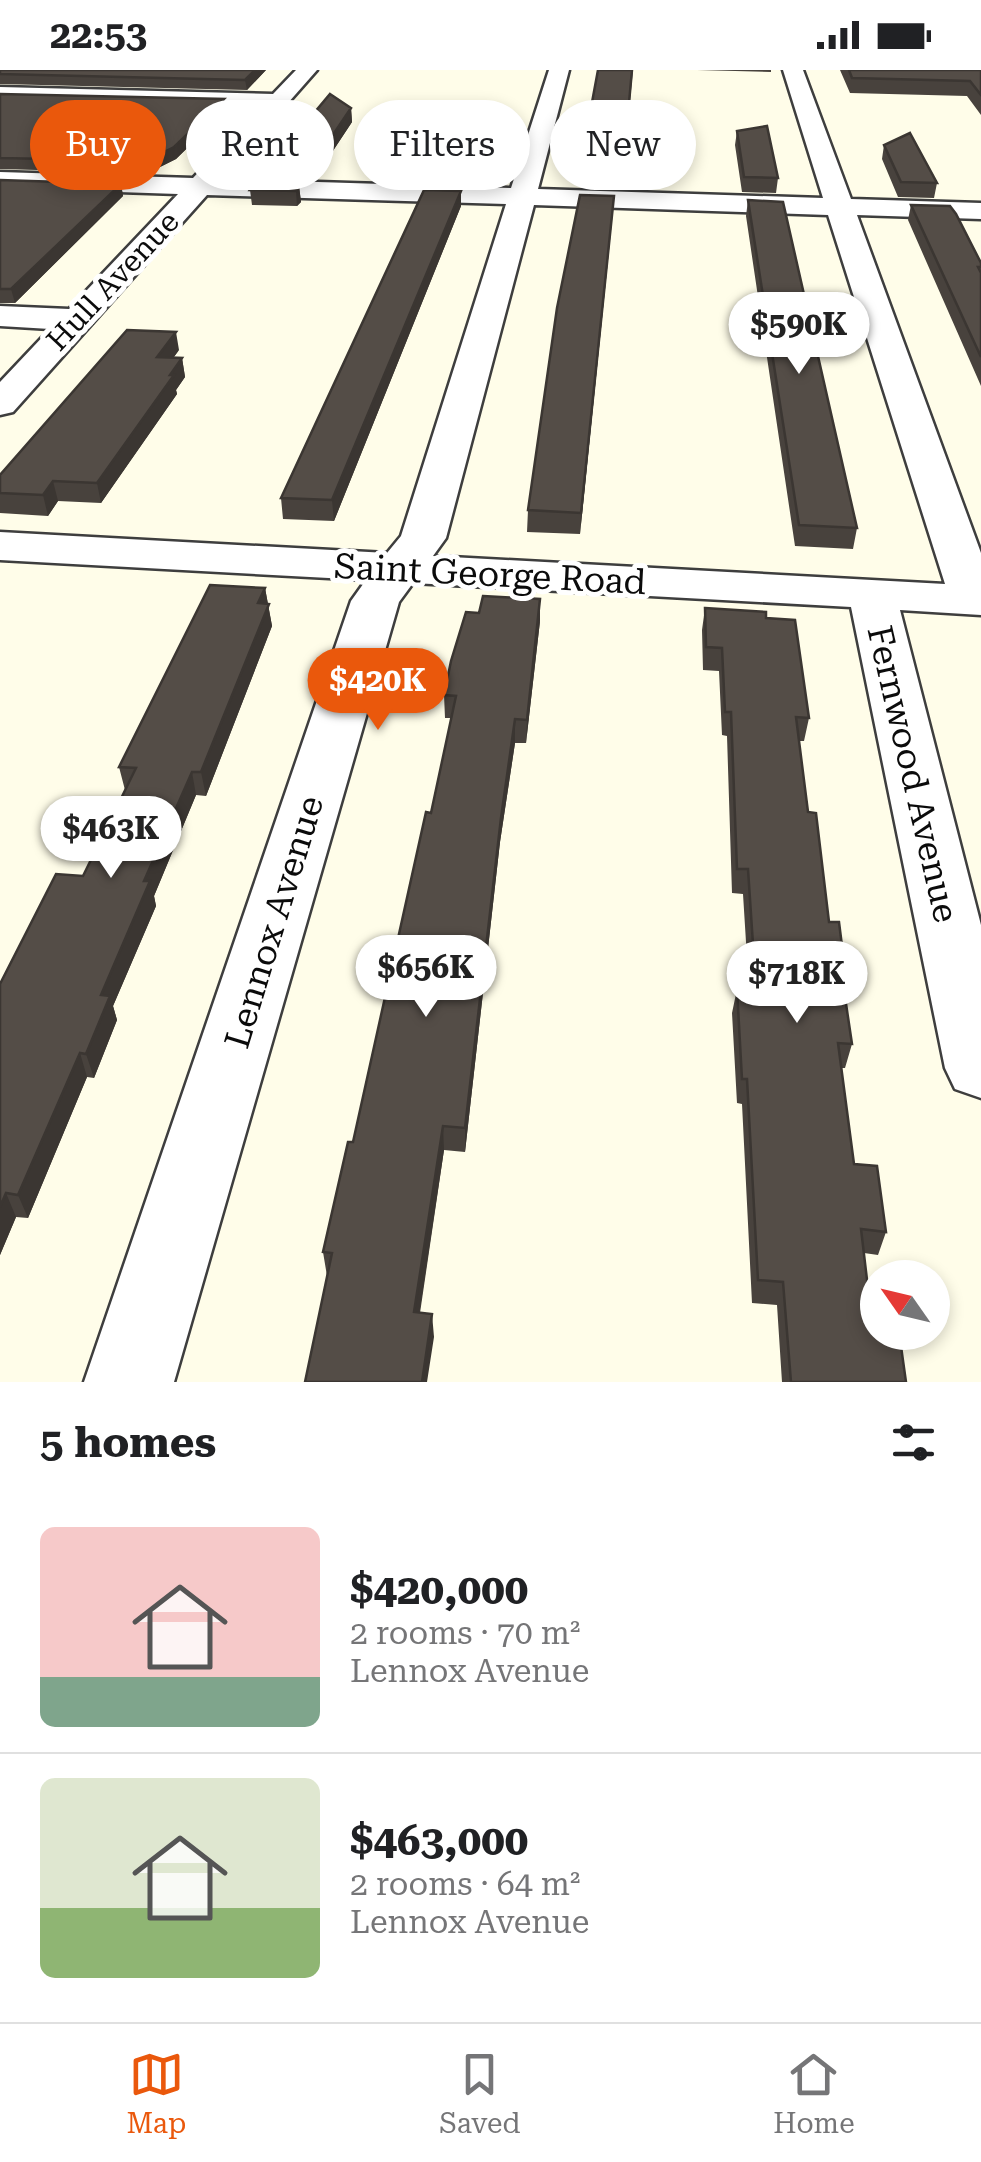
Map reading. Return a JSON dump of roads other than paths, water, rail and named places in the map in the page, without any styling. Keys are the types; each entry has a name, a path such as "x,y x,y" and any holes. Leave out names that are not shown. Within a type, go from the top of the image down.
{"street":[{"name":"Hull Avenue","path":"280,100 308,70"},
{"name":"Lennox Avenue","path":"128,1382 375,601 422,538 559,70"},
{"path":"792,70 978,600"},
{"path":"0,94 239,100"},
{"path":"0,180 186,186"},
{"name":"Hull Avenue","path":"0,404 197,190"},
{"path":"318,190 981,211"},
{"path":"0,316 78,320"},
{"name":"Saint George Road","path":"0,546 978,600"},
{"name":"Fernwood Avenue","path":"872,597 981,1068"}]}
